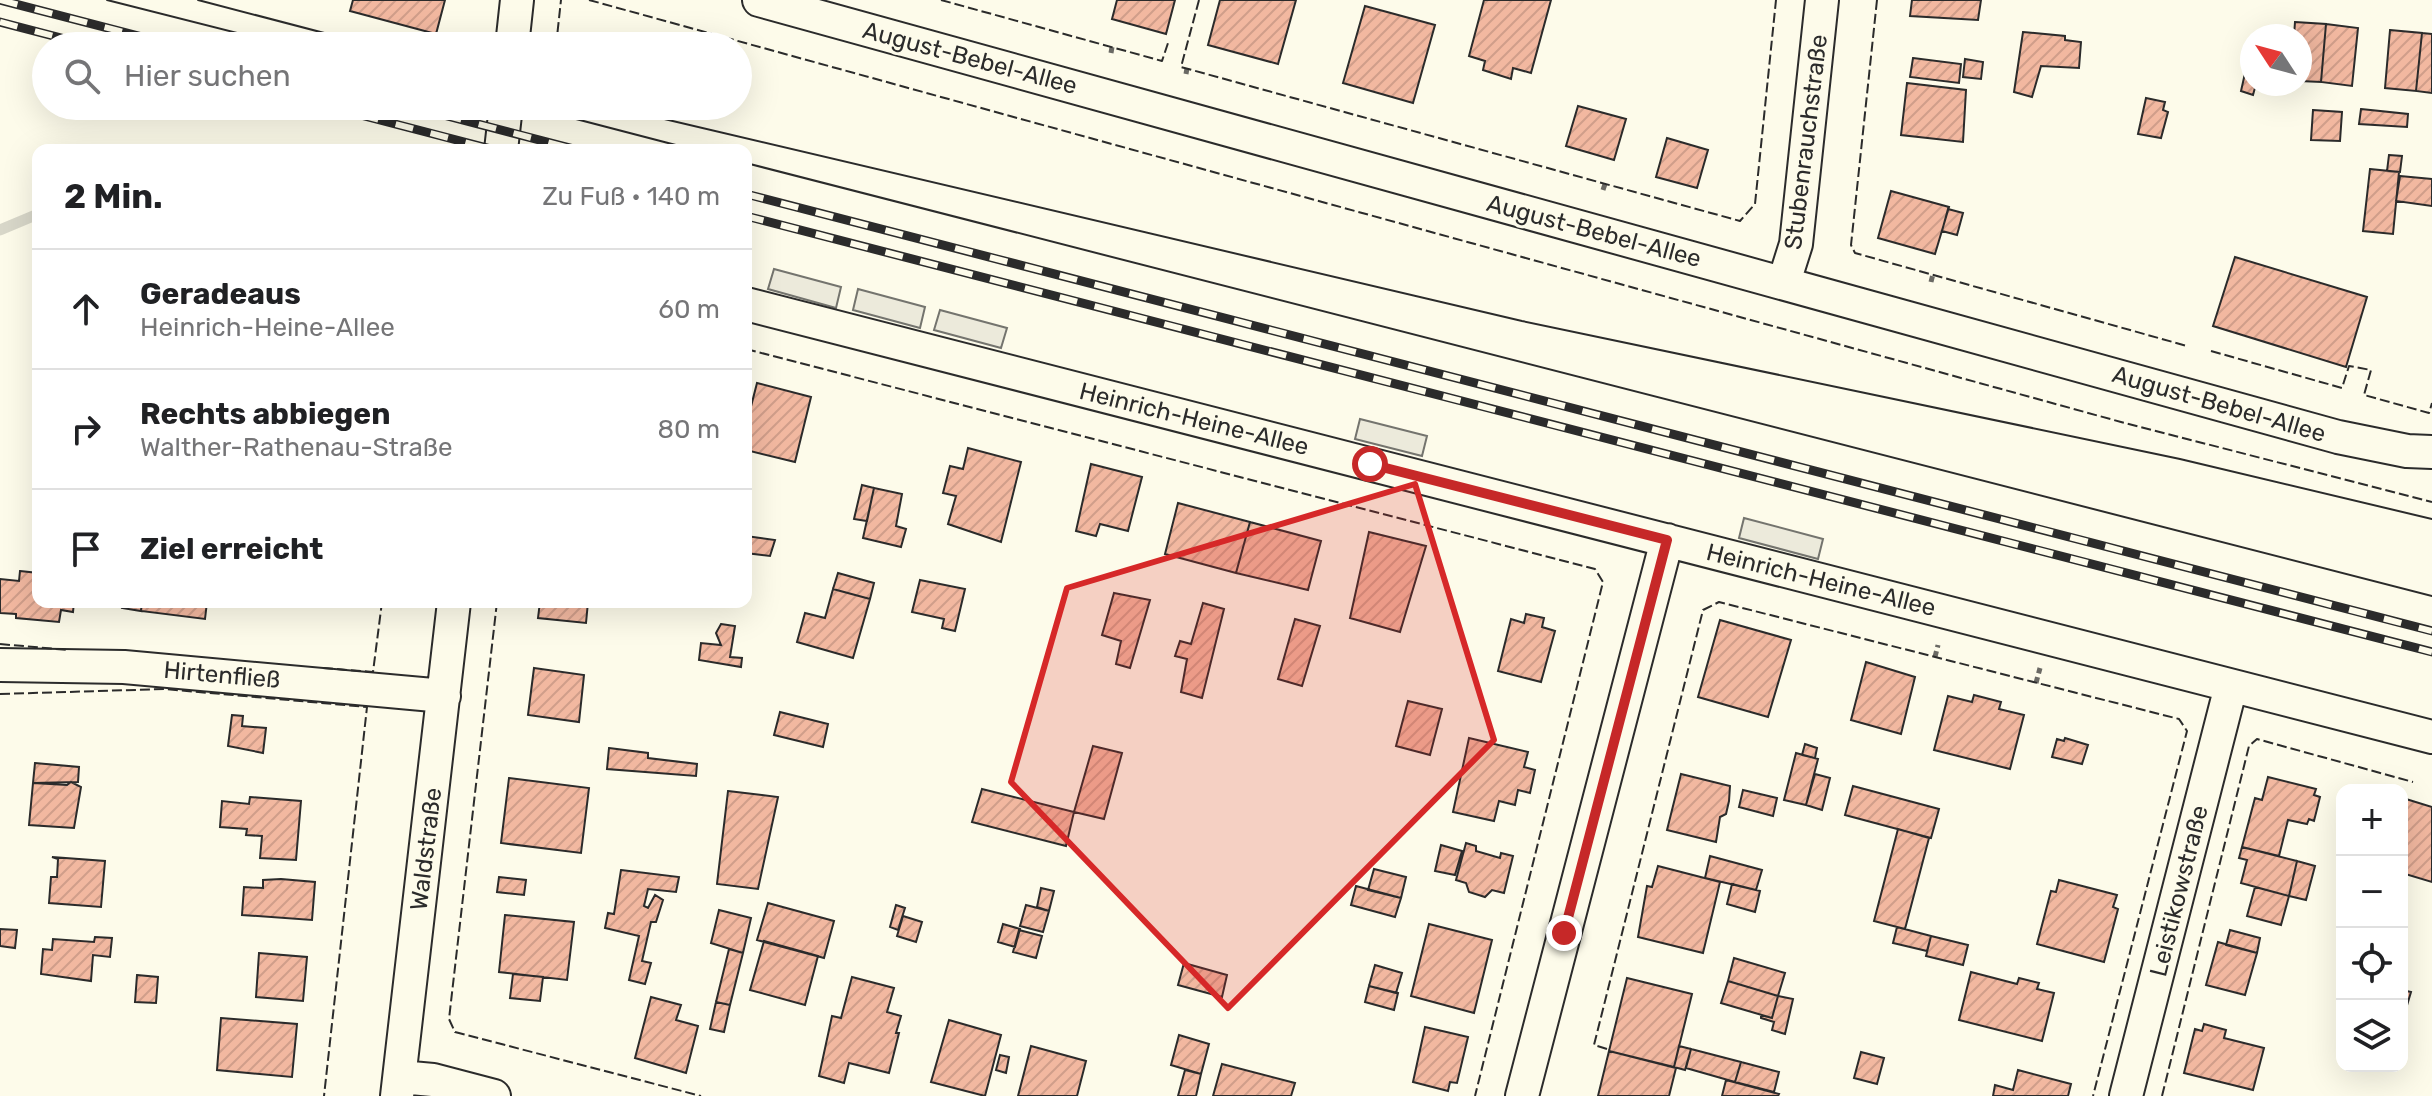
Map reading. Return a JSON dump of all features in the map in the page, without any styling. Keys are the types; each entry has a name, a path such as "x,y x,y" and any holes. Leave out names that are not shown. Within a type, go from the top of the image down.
{"street":[{"path":"514,32 517,0"},
{"name":"August-Bebel-Allee","path":"759,0 2351,441 2432,452"},
{"name":"Stubenrauchstraße","path":"1784,282 1796,244 1822,0"},
{"path":"502,144 504,120"},
{"name":"Heinrich-Heine-Allee","path":"752,306 2432,737"},
{"path":"1522,1096 1667,540"},
{"name":"Waldstraße","path":"398,1086 453,608"},
{"name":"Hirtenfließ","path":"0,665 124,667 444,696"},
{"name":"Leistikowstraße","path":"2126,1096 2231,686"},
{"path":"398,1086 433,1080 494,1096"}],"path":[{"path":"1931,282 1933,274"},
{"path":"1935,657 1938,644"}],"highlighted area":[{"path":"1415,484 1494,740 1228,1008 1011,782 1067,588"}],"shaded area":[{"path":"774,269 841,287 836,308 768,289"},
{"path":"858,289 925,307 920,328 853,310"},
{"path":"940,310 1007,328 1001,348 934,330"},
{"path":"1360,419 1427,436 1422,456 1355,439"},
{"path":"1744,518 1823,539 1818,559 1739,538"}],"building":[{"path":"353,0 445,0 437,32 350,11"},
{"path":"1117,0 1175,0 1166,34 1112,19"},
{"path":"1220,0 1296,0 1278,64 1208,45"},
{"path":"1484,0 1551,0 1531,73 1513,68 1511,79 1483,70 1485,61 1469,56"},
{"path":"1912,0 1981,0 1978,20 1910,16"},
{"path":"1365,6 1435,25 1413,103 1343,83"},
{"path":"2295,22 2326,24 2321,82 2312,82 2312,24"},
{"path":"2326,24 2358,28 2352,86 2321,82"},
{"path":"2390,30 2422,33 2416,91 2385,88"},
{"path":"2023,32 2065,36 2065,40 2081,42 2079,68 2041,66 2032,97 2014,92"},
{"path":"2422,33 2432,34 2432,93 2416,91"},
{"path":"1913,58 1961,64 1959,83 1910,77"},
{"path":"1965,59 1983,62 1981,79 1963,77"},
{"path":"1907,83 1966,90 1963,142 1901,135"},
{"path":"2146,98 2165,102 2163,110 2168,112 2161,138 2138,134"},
{"path":"1578,106 1626,119 1614,160 1566,146"},
{"path":"2361,109 2408,114 2407,127 2359,124"},
{"path":"2313,110 2342,112 2340,141 2311,140"},
{"path":"1667,138 1708,150 1697,188 1656,177"},
{"path":"2389,155 2402,156 2400,172 2387,171"},
{"path":"2370,169 2399,172 2393,234 2363,231"},
{"path":"2400,176 2432,179 2432,206 2396,201"},
{"path":"1891,191 1949,207 1935,254 1878,238"},
{"path":"1948,209 1963,213 1957,235 1942,231"},
{"path":"2235,257 2367,297 2346,367 2213,326"},
{"path":"757,383 811,397 795,462 752,451 752,403"},
{"path":"968,448 1021,462 1001,542 948,524 956,496 943,493 950,466 963,469"},
{"path":"1091,464 1142,477 1128,531 1100,524 1096,536 1076,531"},
{"path":"862,485 874,488 867,521 854,519"},
{"path":"874,488 902,494 896,526 906,529 901,547 863,538"},
{"path":"1178,503 1250,522 1236,573 1165,554"},
{"path":"1250,522 1321,541 1308,590 1236,573"},
{"path":"1369,532 1426,546 1400,632 1350,618"},
{"path":"752,537 775,540 770,556 752,554"},
{"path":"20,571 32,572 32,608 73,608 73,612 61,610 59,622 16,618 16,614 0,613 0,579 19,581"},
{"path":"838,573 874,583 870,599 833,589"},
{"path":"920,580 965,589 955,631 942,628 944,619 912,612"},
{"path":"833,589 870,599 853,658 797,642 805,613 825,618"},
{"path":"1114,593 1150,600 1130,668 1116,664 1121,641 1102,635"},
{"path":"1203,603 1224,609 1202,698 1181,692 1187,659 1175,656 1180,641 1191,644"},
{"path":"141,608 206,608 205,619 141,611"},
{"path":"539,608 587,608 586,623 538,618"},
{"path":"1526,614 1544,618 1542,627 1555,631 1541,682 1498,671 1511,619 1524,623"},
{"path":"1295,619 1320,626 1302,686 1278,679"},
{"path":"1720,620 1791,640 1768,717 1698,697"},
{"path":"721,624 735,626 730,657 742,658 741,667 699,660 701,643 721,645 716,633"},
{"path":"1866,662 1915,677 1901,734 1851,720"},
{"path":"534,668 584,675 579,722 528,715"},
{"path":"1974,695 2001,702 1999,709 2024,715 2010,769 1934,750 1948,696 1972,702"},
{"path":"1408,701 1442,709 1430,755 1396,746"},
{"path":"780,712 828,724 823,747 774,735"},
{"path":"232,715 243,716 242,726 266,728 263,753 228,746"},
{"path":"1469,738 1528,752 1524,767 1535,770 1530,793 1518,790 1515,805 1499,801 1494,821 1453,812"},
{"path":"2065,738 2088,745 2082,764 2052,757 2057,739 2064,741"},
{"path":"1805,744 1817,748 1815,758 1802,755"},
{"path":"1093,746 1122,753 1104,819 1074,812"},
{"path":"609,748 648,753 648,758 697,764 696,776 607,769"},
{"path":"1796,753 1818,759 1806,805 1784,800"},
{"path":"35,763 79,767 78,782 33,783"},
{"path":"1681,774 1730,786 1726,814 1720,817 1716,842 1667,830"},
{"path":"1815,774 1830,778 1822,810 1806,805"},
{"path":"2268,777 2316,789 2314,795 2320,797 2314,821 2309,819 2307,824 2288,820 2279,856 2242,847 2255,798 2262,800"},
{"path":"509,778 589,788 581,853 501,843"},
{"path":"71,782 81,787 74,828 29,825 33,783 67,785"},
{"path":"1853,786 1939,809 1931,838 1845,815"},
{"path":"982,789 1074,812 1066,846 972,822"},
{"path":"1743,790 1777,798 1773,816 1739,807"},
{"path":"728,791 778,797 758,889 717,884"},
{"path":"250,797 301,801 296,860 260,858 262,836 246,835 247,829 220,827 222,801 249,804"},
{"path":"2408,800 2432,807 2432,882 2408,875"},
{"path":"1898,829 1929,838 1905,929 1874,921"},
{"path":"1466,843 1476,846 1476,851 1500,858 1501,853 1513,856 1504,893 1492,890 1485,897 1469,892 1466,883 1456,880"},
{"path":"1441,845 1462,851 1455,875 1435,871"},
{"path":"2242,847 2297,861 2289,896 2241,883 2247,860 2239,858"},
{"path":"1710,856 1762,870 1756,890 1705,878"},
{"path":"52,857 105,861 101,907 49,903 51,877 57,877 58,859"},
{"path":"2297,861 2315,866 2306,900 2289,896"},
{"path":"1658,866 1720,882 1703,953 1638,937 1647,886 1652,887"},
{"path":"1374,869 1406,877 1401,898 1368,890"},
{"path":"621,870 679,877 676,892 648,889 644,906 648,908 655,895 663,900 656,922 651,922 642,961 651,963 645,984 629,980 639,936 605,928 608,913 614,914"},
{"path":"499,877 526,880 524,895 497,892"},
{"path":"263,880 315,882 312,920 242,915 244,887 263,888"},
{"path":"2059,880 2117,895 2113,907 2118,909 2104,962 2037,944 2051,891 2056,892"},
{"path":"1732,884 1760,891 1755,912 1727,904"},
{"path":"1356,886 1401,898 1395,917 1351,905"},
{"path":"2255,887 2289,896 2281,925 2247,916"},
{"path":"1041,888 1054,891 1049,911 1037,907"},
{"path":"768,903 834,921 824,958 757,940"},
{"path":"896,905 905,908 898,930 890,927"},
{"path":"1026,905 1049,911 1043,932 1020,926"},
{"path":"719,910 751,918 743,953 711,943"},
{"path":"505,915 574,922 567,980 499,972"},
{"path":"903,916 922,922 916,942 897,936"},
{"path":"1003,924 1020,929 1015,947 998,942"},
{"path":"1429,924 1492,940 1474,1013 1411,996"},
{"path":"1897,927 1931,936 1927,951 1893,943"},
{"path":"0,929 17,930 15,948 0,946"},
{"path":"1019,930 1042,936 1036,958 1013,952"},
{"path":"2230,930 2260,938 2257,953 2226,945"},
{"path":"1931,936 1968,945 1963,965 1926,956"},
{"path":"95,937 112,938 110,957 93,955 91,981 41,974 43,949 52,950 53,939 94,942"},
{"path":"764,941 818,956 805,1005 750,990"},
{"path":"2218,942 2257,953 2245,995 2206,985"},
{"path":"729,949 743,953 730,1005 716,1002"},
{"path":"259,953 307,957 303,1001 256,997"},
{"path":"1734,958 1785,973 1778,996 1728,981"},
{"path":"1184,963 1227,975 1222,997 1178,985"},
{"path":"1375,965 1402,973 1396,993 1369,986"},
{"path":"1971,972 2017,984 2019,978 2039,983 2037,989 2054,993 2042,1041 1959,1020"},
{"path":"513,974 543,977 540,1001 510,998"},
{"path":"137,975 158,977 156,1003 135,1002"},
{"path":"852,977 894,988 887,1012 901,1016 889,1073 849,1063 844,1083 819,1076 832,1016 841,1018"},
{"path":"1627,978 1692,994 1674,1067 1609,1051"},
{"path":"1728,981 1778,996 1772,1018 1721,1003"},
{"path":"1369,986 1398,993 1394,1010 1365,1002"},
{"path":"1778,996 1793,999 1785,1034 1772,1030 1774,1022 1761,1018 1761,1015 1772,1018"},
{"path":"651,997 681,1005 676,1020 698,1026 686,1073 635,1058"},
{"path":"716,1002 730,1005 724,1032 710,1029"},
{"path":"221,1018 297,1024 292,1077 217,1070"},
{"path":"949,1020 1001,1035 985,1096 931,1082"},
{"path":"2204,1024 2226,1030 2224,1038 2264,1048 2253,1090 2184,1073 2195,1029 2202,1031"},
{"path":"1425,1027 1468,1037 1457,1083 1450,1082 1448,1091 1413,1082"},
{"path":"1179,1035 1209,1044 1201,1074 1171,1065"},
{"path":"1031,1046 1086,1061 1077,1096 1018,1096"},
{"path":"1679,1046 1691,1049 1685,1070 1674,1067"},
{"path":"1691,1049 1741,1062 1735,1082 1686,1068"},
{"path":"1609,1051 1676,1068 1669,1096 1598,1096"},
{"path":"1861,1052 1884,1058 1877,1084 1854,1078"},
{"path":"1000,1055 1009,1057 1006,1073 996,1070"},
{"path":"1741,1062 1779,1072 1774,1092 1735,1082"},
{"path":"1222,1064 1295,1083 1291,1096 1213,1096"},
{"path":"1185,1070 1201,1074 1196,1096 1178,1096"},
{"path":"2018,1070 2071,1084 2068,1096 1993,1096 1995,1085 2013,1090"},
{"path":"1726,1080 1779,1094 1722,1096"}],"waterway":[{"path":"0,230 32,217"}],"tram line":[{"path":"107,0 234,32"},
{"path":"198,0 320,32"},
{"path":"580,120 672,144"},
{"path":"668,120 1522,321 2180,459 2432,519"},
{"path":"752,165 2432,596"}],"railway":[{"path":"0,0 123,32"},
{"path":"0,22 38,32"},
{"path":"380,120 472,144"},
{"path":"463,120 555,144"},
{"path":"752,196 2432,631"},
{"path":"752,218 2432,652"}],"fence":[{"path":"558,32 561,0"},
{"path":"589,0 705,32"},
{"path":"941,0 1162,61 1168,43"},
{"path":"1199,0 1181,67 1740,221 1755,204 1776,0"},
{"path":"1877,0 1851,245 1855,253 2187,346"},
{"path":"752,45 2121,422 2432,502"},
{"path":"752,351 1595,569 1603,582 1475,1096"},
{"path":"2211,351 2342,388 2349,366 2371,370 2364,395 2429,413 2432,403"},
{"path":"1607,1049 1594,1045 1703,610 1719,602 2179,719 2187,731 2093,1096"},
{"path":"323,668 373,672 381,608"},
{"path":"496,608 449,1019 455,1032 701,1096"},
{"path":"0,644 68,650"},
{"path":"0,694 165,689 367,707 324,1096"},
{"path":"2162,1096 2249,746 2257,739 2413,782"}],"route":[{"path":"1370,464 1667,540 1564,933"}]}
